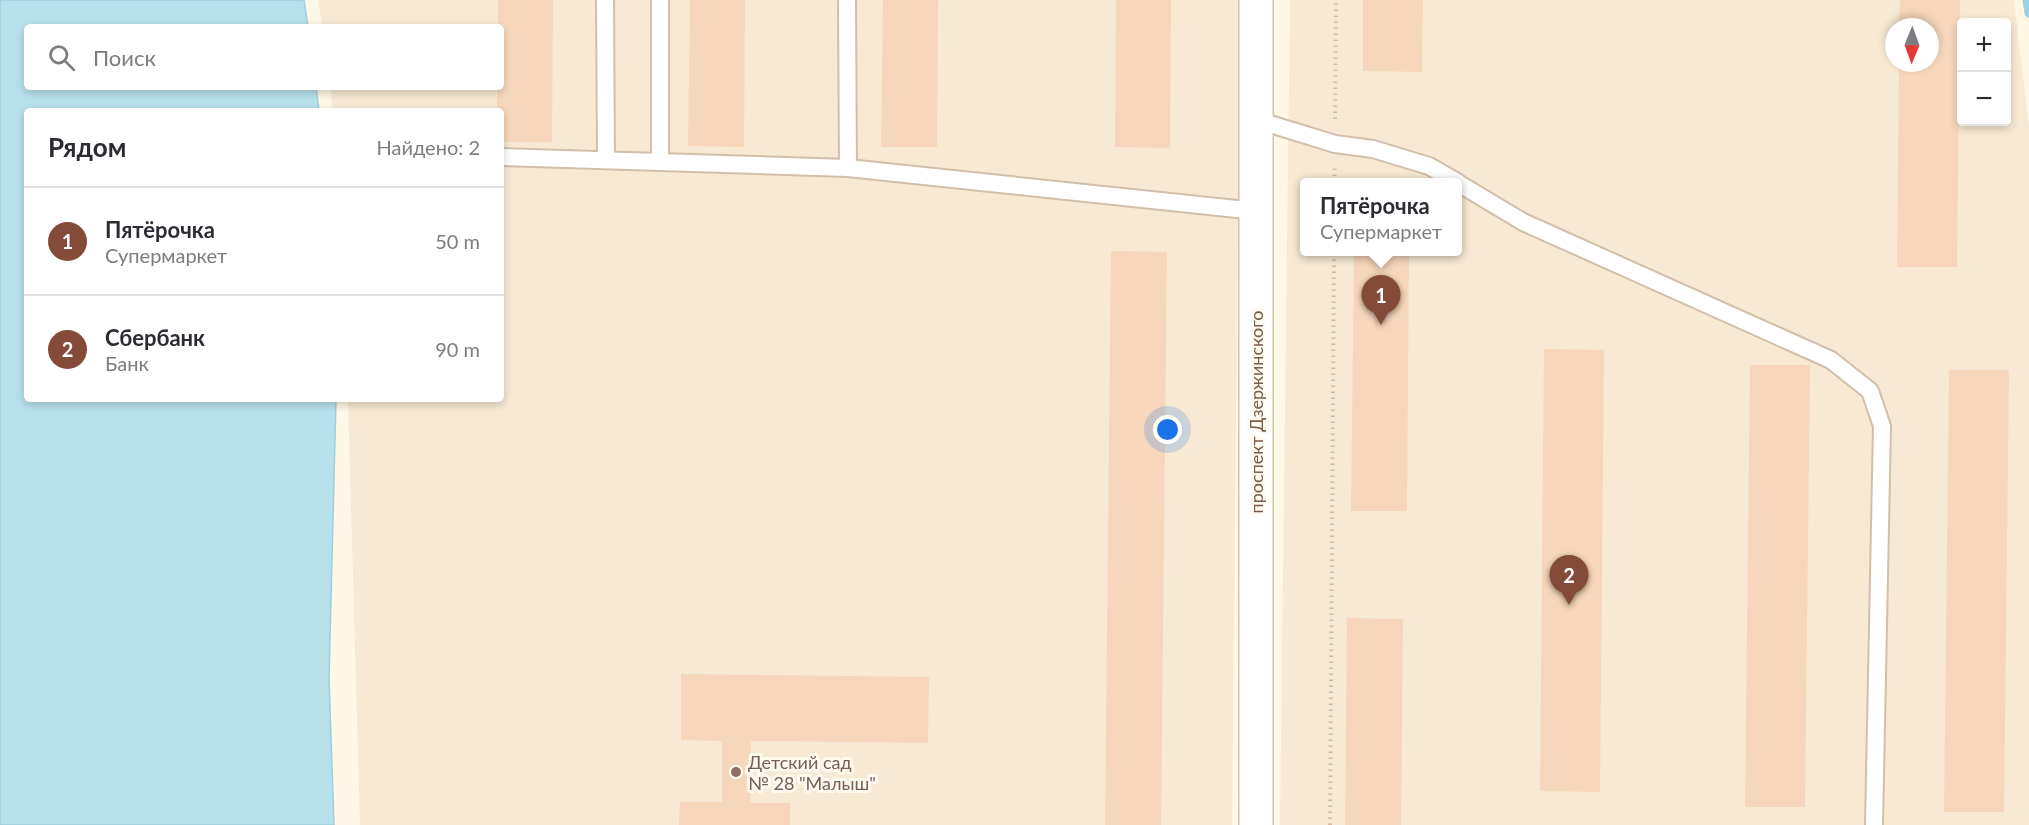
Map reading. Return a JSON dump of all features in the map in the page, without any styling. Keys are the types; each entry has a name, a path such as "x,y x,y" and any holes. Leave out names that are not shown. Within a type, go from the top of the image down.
{"street":[{"name":"проспект Дзержинского","path":"1256,0 1256,825"}],"lane":[{"path":"605,0 606,160"},
{"path":"660,0 660,162"},
{"path":"847,0 848,168"},
{"path":"1257,120 1335,144 1373,149 1429,166 1449,178"},
{"path":"504,157 848,168 1256,211"},
{"path":"1462,186 1523,222 1831,360 1870,391 1882,426 1874,825"}],"path":[{"path":"1334,178 1336,0"},
{"path":"1330,825 1334,256"}],"shaded area":[{"path":"318,0 1240,0 1232,825 360,825 348,402 504,402 504,108 333,108 330,90 504,90 504,24 322,24"},
{"path":"1290,0 2014,0 2029,127 2029,825 1280,825"}],"water":[{"path":"0,0 304,0 308,24 24,24 24,90 316,90 319,108 24,108 24,402 336,402 329,679 334,825 0,825"}],"building":[{"path":"498,0 553,0 552,142 504,142 504,108 497,108 497,90 504,90 504,24 498,24"},
{"path":"690,0 745,0 744,147 688,146"},
{"path":"883,0 938,0 937,147 881,147"},
{"path":"1116,0 1171,0 1170,148 1115,147"},
{"path":"1363,0 1423,0 1422,72 1363,71"},
{"path":"1900,0 1960,0 1960,18 1957,18 1957,267 1897,267 1899,72 1939,72 1939,18 1899,18"},
{"path":"1111,251 1167,252 1161,825 1105,825"},
{"path":"1354,256 1409,256 1407,511 1351,511"},
{"path":"1544,349 1604,350 1600,792 1540,791"},
{"path":"1750,365 1810,365 1805,807 1745,807"},
{"path":"1949,370 2009,370 2004,812 1944,812"},
{"path":"1347,618 1403,619 1401,825 1345,825"},
{"name":"Детский сад № 28 \"Малыш\"","path":"681,674 929,677 928,743 751,741 750,803 790,803 790,825 679,825 680,802 722,802 722,741 681,740"}],"waterway":[{"path":"2027,0 2029,13"}],"place":[{"name":"Пятёрочка","path":"1381,325"},
{"name":"Сбербанк","path":"1569,605"},
{"name":"Детский сад № 28 \"Малыш\"","path":"736,772"}]}
